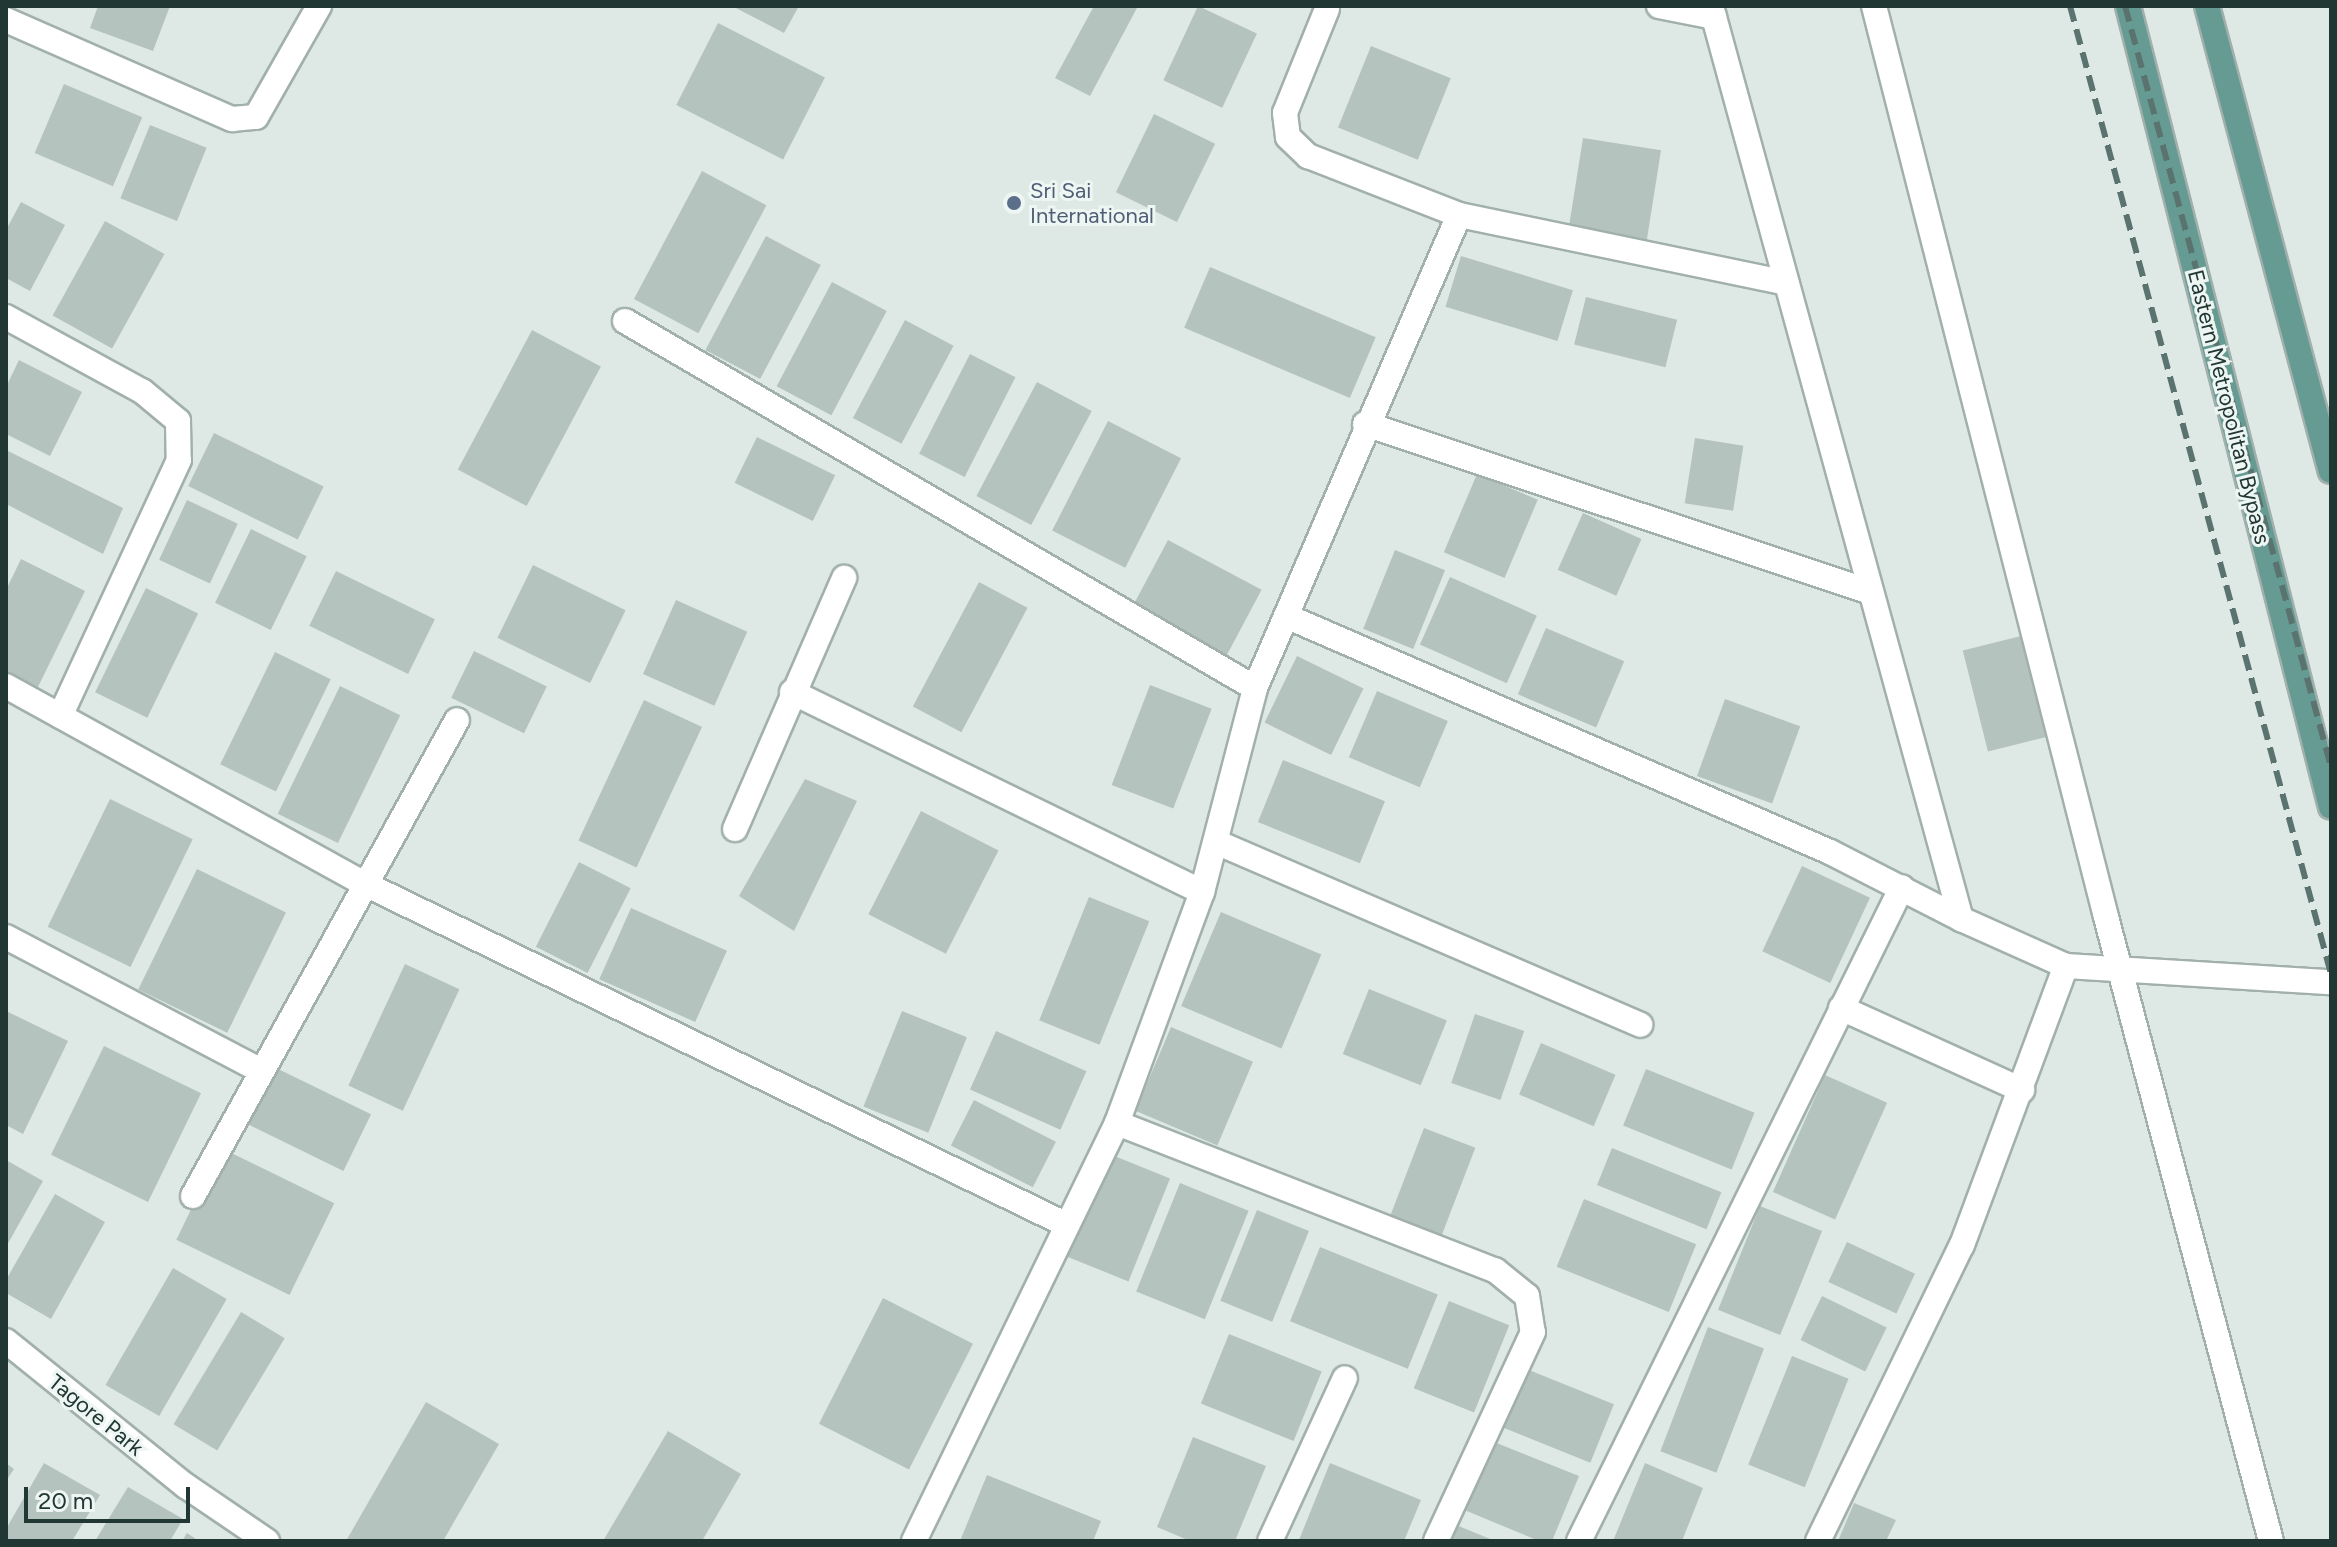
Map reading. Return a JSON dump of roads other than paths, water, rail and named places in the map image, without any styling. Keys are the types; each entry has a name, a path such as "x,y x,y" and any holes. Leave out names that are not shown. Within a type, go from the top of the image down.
{"main road":[{"name":"Eastern Metropolitan Bypass","path":"2128,6 2331,807"},
{"path":"2207,6 2331,471"}],"street":[{"path":"6,20 232,119 256,117 319,6"},
{"path":"1659,6 1712,12 1868,591 1961,919"},
{"path":"1874,6 2121,973 2271,1541"},
{"path":"1327,7 1285,113 1288,137 1308,156 1459,215 1786,283"},
{"path":"914,1541 1065,1224 1117,1123 1202,892 1255,688 1365,424 1459,215"},
{"path":"6,317 142,391 178,421 179,460 60,716"},
{"path":"625,321 1255,688"},
{"path":"1365,424 1868,591"},
{"path":"735,829 844,578"},
{"path":"1286,616 1902,887 1961,919 2066,966 2121,973 2331,982"},
{"path":"6,686 363,883 1065,1224"},
{"path":"792,692 1202,892"},
{"path":"193,1196 363,883 420,793 457,720"},
{"path":"1216,842 1640,1025"},
{"path":"1579,1541 1902,887"},
{"path":"6,937 261,1071"},
{"path":"1818,1541 1962,1245 2066,966"},
{"path":"1841,1008 2022,1090"},
{"path":"1117,1123 1495,1270 1527,1296 1533,1332 1436,1541"},
{"name":"Tagore Park","path":"6,1341 186,1486 267,1541"},
{"path":"1270,1541 1345,1378"}],"railway":[{"path":"2070,6 2331,974"},
{"path":"2125,6 2331,767"}],"place":[{"name":"Sri Sai International","path":"1014,203"}]}
